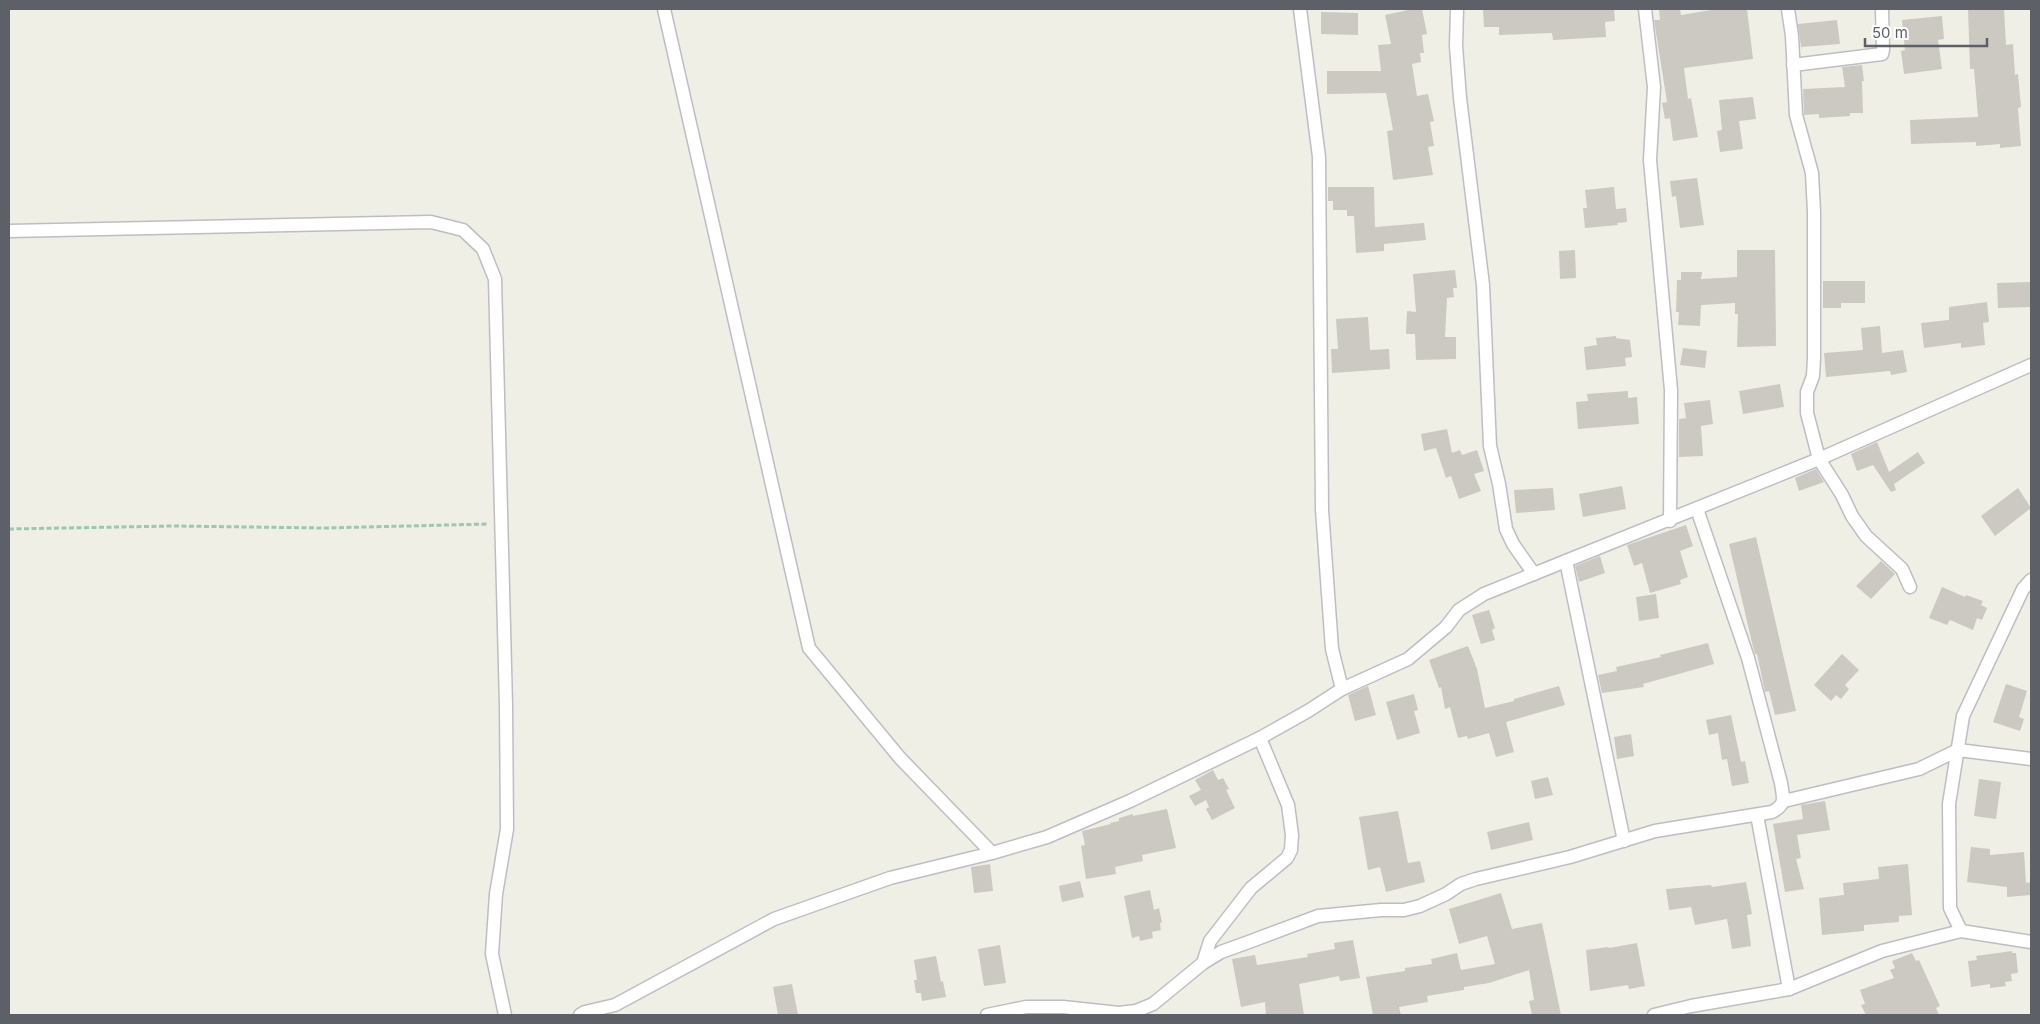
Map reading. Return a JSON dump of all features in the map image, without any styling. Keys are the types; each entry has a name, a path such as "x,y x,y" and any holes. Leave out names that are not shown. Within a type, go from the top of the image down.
{"street":[{"path":"664,9 809,648 900,758 992,853"},
{"path":"1300,9 1319,157 1322,510 1332,649 1342,689"},
{"path":"1457,9 1456,46 1460,98 1483,285 1490,446 1505,514 1506,529 1513,544 1534,574"},
{"path":"1645,9 1654,87 1650,160 1671,390 1670,521"},
{"path":"1788,9 1796,115 1812,173 1814,212 1814,358 1813,376 1807,392 1807,413 1819,459 1842,495 1852,516 1866,536 1902,569 1910,587"},
{"path":"1793,66 1882,54 1882,9"},
{"path":"9,231 431,222 463,230 483,249 495,279 506,705 507,830 496,894 492,954 505,1015"},
{"path":"580,1015 585,1012 615,1005 774,919 890,878 992,853 1056,833 1130,801 1260,738 1308,712 1342,689 1408,659 1446,627 1459,610 1484,594 1670,521 1819,459 2031,365"},
{"path":"987,1015 1026,1007 1063,1007 1119,1013 1136,1011 1153,1004 1203,963 1229,949 1318,916 1381,910 1404,910 1420,906 1462,884 1476,879 1570,857 1655,831 1757,815 1780,808 1784,801 1781,783 1748,658 1697,509"},
{"path":"1566,561 1624,841"},
{"path":"1961,931 1950,908 1949,804 1963,716 2023,589 2031,580"},
{"path":"1203,963 1210,941 1251,888 1287,858 1291,850 1292,835 1288,805 1260,738"},
{"path":"1784,801 1919,769 1958,750 2031,759"},
{"path":"1757,815 1789,989"},
{"path":"1654,1015 1691,1006 1789,989 1882,951 1961,931 2031,942"}],"path":[{"path":"9,529 172,526 325,528 501,524"}],"building":[{"path":"1422,9 1427,34 1422,35 1424,53 1420,53 1421,62 1412,64 1417,96 1428,94 1434,121 1430,122 1434,146 1428,147 1433,175 1393,180 1387,131 1393,130 1386,93 1327,94 1327,71 1381,71 1378,45 1391,44 1385,15"},
{"path":"1483,9 1614,9 1615,21 1605,22 1606,37 1553,40 1552,33 1499,35 1499,27 1484,27"},
{"path":"1659,9 1680,9 1681,15 1717,9 1747,9 1753,59 1684,68 1688,99 1691,98 1698,137 1673,141 1670,118 1665,119 1662,103 1667,102 1654,20 1660,20"},
{"path":"1968,9 2004,9 2006,45 2013,44 2015,75 2018,74 2021,107 2018,108 2021,146 2000,148 2000,144 1976,146 1976,142 1911,144 1910,120 1978,117 1974,69 1970,69"},
{"path":"1321,12 1358,13 1358,35 1321,34"},
{"path":"1942,16 1944,39 1938,40 1942,69 1904,74 1901,51 1905,50 1902,20"},
{"path":"1837,20 1840,44 1801,47 1798,24"},
{"path":"1862,65 1864,81 1862,81 1863,113 1850,113 1850,116 1819,118 1819,114 1804,115 1803,89 1845,87 1842,67"},
{"path":"1753,97 1756,119 1739,121 1743,149 1720,152 1717,131 1722,130 1719,100"},
{"path":"1697,178 1704,225 1680,228 1676,196 1672,197 1670,181"},
{"path":"1328,187 1374,187 1375,227 1424,223 1426,240 1384,244 1384,251 1356,253 1354,216 1347,216 1347,210 1333,210 1333,201 1328,201"},
{"path":"1614,187 1616,209 1626,208 1627,222 1617,223 1618,225 1585,228 1583,208 1587,208 1585,190"},
{"path":"1575,250 1576,278 1560,279 1559,251"},
{"path":"1737,250 1775,250 1776,346 1737,347 1738,314 1735,314 1735,303 1701,305 1700,326 1678,325 1679,312 1676,312 1677,280 1681,280 1681,272 1702,272 1701,279 1737,277"},
{"path":"1455,270 1457,288 1453,288 1454,297 1447,298 1445,337 1456,337 1456,359 1416,360 1415,334 1406,334 1407,311 1416,312 1413,274"},
{"path":"1823,281 1865,281 1865,303 1841,303 1841,308 1823,308"},
{"path":"2031,282 2031,307 1998,308 1997,283"},
{"path":"1987,302 1989,322 1983,323 1985,345 1961,348 1961,343 1924,348 1921,323 1949,320 1949,307"},
{"path":"1368,317 1370,350 1389,349 1390,369 1332,373 1331,349 1338,349 1336,319"},
{"path":"1880,326 1882,353 1903,350 1907,372 1891,375 1890,371 1826,377 1824,353 1863,350 1861,328"},
{"path":"1616,336 1616,338 1630,340 1632,357 1625,358 1626,366 1586,370 1584,347 1597,345 1596,338"},
{"path":"1683,348 1707,351 1705,368 1680,365"},
{"path":"1780,384 1784,407 1743,414 1739,391"},
{"path":"1628,391 1628,398 1637,397 1639,424 1578,429 1576,402 1588,401 1587,394"},
{"path":"1710,400 1713,424 1701,426 1703,456 1679,457 1679,419 1686,418 1684,403"},
{"path":"1447,429 1452,453 1460,450 1462,455 1477,450 1484,471 1474,474 1481,491 1459,499 1451,476 1446,478 1436,448 1424,451 1421,434"},
{"path":"1877,442 1889,472 1918,452 1925,463 1894,484 1896,490 1891,492 1873,465 1857,471 1851,454"},
{"path":"1816,469 1824,482 1799,491 1795,478"},
{"path":"1622,486 1626,509 1583,517 1579,494"},
{"path":"1553,488 1555,510 1516,513 1514,490"},
{"path":"2018,488 2031,508 1995,536 1981,516"},
{"path":"1686,525 1693,546 1680,551 1688,577 1680,580 1681,584 1650,593 1642,563 1634,566 1627,545"},
{"path":"1756,537 1796,711 1775,715 1769,691 1765,692 1729,544"},
{"path":"1600,556 1605,573 1579,582 1575,566"},
{"path":"1881,561 1895,574 1871,599 1856,586"},
{"path":"1942,587 1965,597 1966,595 1983,601 1981,605 1987,608 1982,620 1977,618 1973,630 1950,620 1947,625 1929,618"},
{"path":"1656,594 1659,618 1639,621 1636,597"},
{"path":"1489,610 1495,628 1492,630 1495,640 1481,644 1472,615"},
{"path":"1708,643 1714,664 1643,684 1644,687 1602,693 1598,675 1617,671 1616,667 1661,657 1660,655"},
{"path":"1468,646 1477,669 1485,708 1514,701 1514,699 1559,686 1565,705 1506,722 1514,752 1496,757 1489,733 1468,739 1467,736 1458,738 1450,707 1445,709 1441,687 1439,688 1429,660"},
{"path":"1842,654 1859,670 1845,685 1849,689 1841,699 1836,695 1831,701 1814,685"},
{"path":"2006,684 2027,691 2019,717 2024,719 2020,731 1993,722"},
{"path":"1368,686 1376,715 1355,721 1348,695"},
{"path":"1414,694 1418,710 1414,711 1420,733 1397,740 1386,702"},
{"path":"1731,715 1741,762 1745,761 1749,783 1732,786 1727,759 1722,760 1718,733 1709,735 1706,720"},
{"path":"1631,734 1634,756 1617,759 1614,737"},
{"path":"1213,770 1218,780 1223,778 1229,789 1226,790 1235,808 1212,820 1206,809 1209,807 1206,800 1195,806 1189,796 1201,790 1195,780"},
{"path":"1548,777 1553,795 1535,799 1531,781"},
{"path":"1979,779 2001,782 1996,819 1974,816"},
{"path":"1825,801 1830,830 1797,835 1801,858 1796,859 1804,889 1785,892 1773,824 1803,819 1801,805"},
{"path":"1167,809 1176,848 1142,855 1143,861 1115,867 1116,874 1086,879 1081,846 1085,845 1082,831 1111,824 1119,821 1119,818 1133,814 1133,816"},
{"path":"1398,811 1408,863 1420,861 1425,882 1386,892 1380,867 1368,870 1359,817"},
{"path":"1529,822 1533,840 1491,850 1487,832"},
{"path":"1971,847 1990,849 1990,855 2024,852 2026,883 2031,882 2031,895 2007,897 2007,887 1967,882"},
{"path":"990,864 993,891 974,893 971,867"},
{"path":"1908,864 1912,915 1899,916 1899,922 1864,925 1864,931 1822,935 1819,898 1844,895 1843,883 1879,879 1878,867"},
{"path":"1080,881 1084,897 1062,902 1059,886"},
{"path":"1746,882 1752,914 1747,915 1751,946 1732,949 1727,919 1695,925 1691,907 1669,910 1666,889 1711,885 1712,887"},
{"path":"1150,890 1154,910 1159,908 1162,922 1160,923 1161,930 1152,932 1153,938 1140,941 1139,936 1132,938 1124,896"},
{"path":"1501,893 1512,929 1542,923 1561,1015 1532,1015 1529,1001 1534,1000 1529,970 1489,983 1464,987 1464,990 1427,996 1428,1002 1399,1007 1401,1015 1373,1015 1366,977 1405,971 1405,968 1432,964 1431,959 1457,953 1461,970 1495,964 1487,936 1459,944 1449,909"},
{"path":"1353,940 1360,978 1340,981 1339,976 1299,984 1304,1015 1266,1015 1265,1002 1241,1007 1232,959 1255,955 1257,965 1308,957 1307,954 1335,949 1334,943"},
{"path":"1637,943 1645,986 1629,989 1628,985 1590,991 1586,950"},
{"path":"1000,945 1006,983 984,986 978,949"},
{"path":"2012,951 2012,953 2016,953 2018,973 2011,974 2012,981 2005,982 2006,986 1990,988 1990,984 1971,987 1968,961 1977,960 1976,956"},
{"path":"1912,953 1916,961 1919,960 1940,1006 1936,1008 1939,1015 1866,1015 1861,1005 1865,1004 1860,990 1894,978 1890,970 1895,968 1892,961"},
{"path":"936,956 946,997 922,1001 921,993 916,993 914,980 917,980 914,960"},
{"path":"792,984 798,1015 778,1015 773,987"}]}
